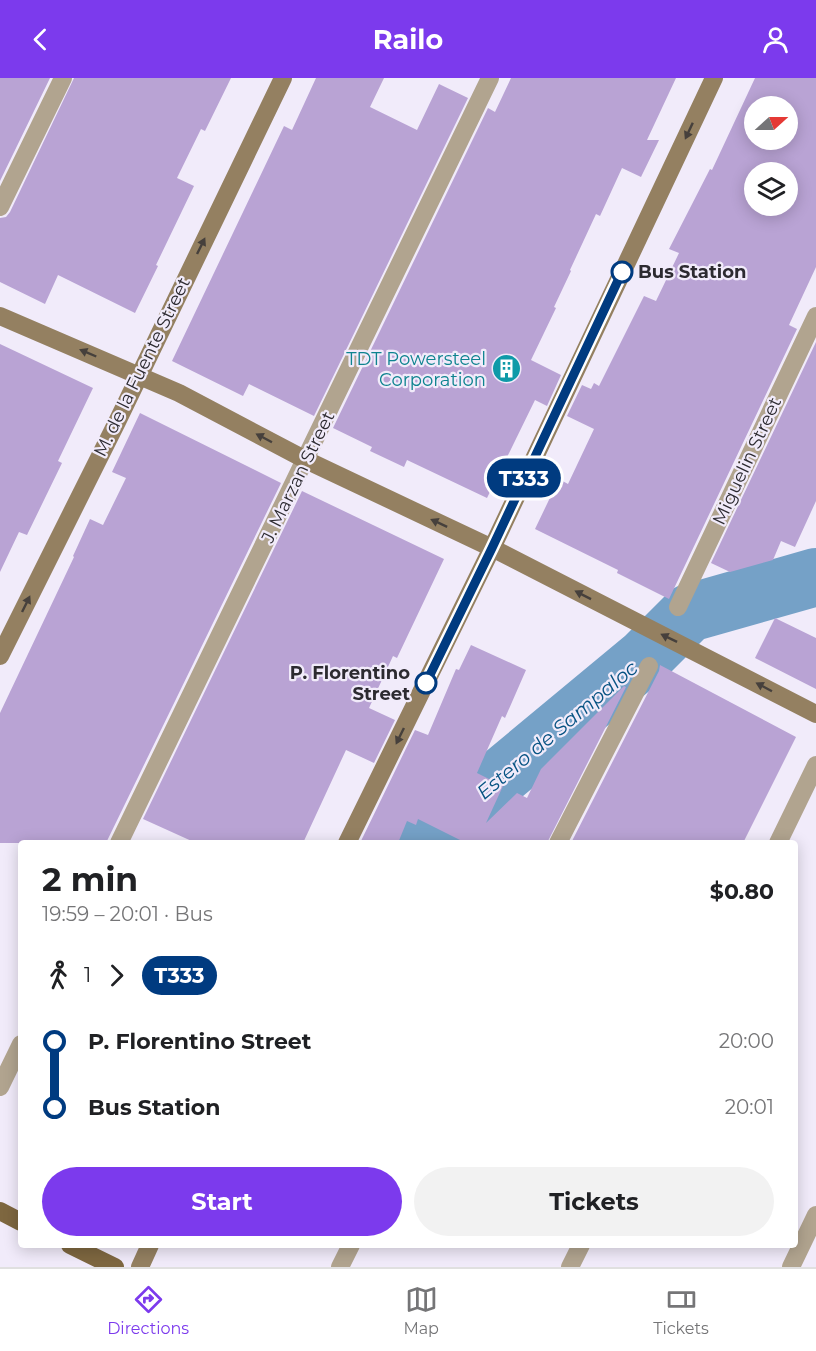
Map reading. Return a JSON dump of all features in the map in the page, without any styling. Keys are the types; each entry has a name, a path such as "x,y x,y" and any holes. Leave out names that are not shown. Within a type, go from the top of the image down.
{"main road":[{"path":"0,1211 18,1220"},
{"path":"76,1248 115,1267"}],"street":[{"path":"0,207 63,78"},
{"name":"M. de la Fuente Street","path":"0,656 283,78"},
{"name":"J. Marzan Street","path":"120,840 490,78"},
{"path":"348,840 492,548 714,78"},
{"path":"0,316 179,393 306,460 492,548 816,714"},
{"name":"Miguelin Street","path":"678,607 816,316"},
{"path":"560,840 649,666"},
{"path":"779,840 816,765"},
{"path":"0,1087 18,1050"},
{"path":"791,1267 816,1215"},
{"path":"140,1267 149,1248"},
{"path":"340,1267 350,1248"},
{"path":"570,1267 580,1248"}],"building":[{"path":"0,78 50,78 0,181"},
{"path":"74,78 231,78 205,131 201,129 177,178 194,186 135,313 58,275 45,304 0,282 0,218 6,217 10,212"},
{"path":"316,78 384,78 370,107 417,130 439,84 468,98 314,416 249,384 243,396 172,361 284,126 292,130"},
{"path":"511,78 676,78 647,140 659,140 641,177 622,168 600,216 596,214 570,270 554,307 556,308 531,360 561,375 547,406 535,400 487,498 407,460 404,467 370,451 372,447 333,428 488,108 495,112"},
{"path":"755,78 816,78 816,267 789,325 797,329 669,599 617,573 618,570 535,529 559,479 568,484 594,429 567,416 582,385 591,389 594,383 599,386 644,296 656,301 679,253 669,249 710,169 712,170 744,102 744,150 798,150 798,96 747,96"},
{"path":"816,342 816,501 795,547 781,541 773,560 730,572 711,563"},
{"path":"0,344 93,388 58,461 62,463 27,535 19,532 0,572"},
{"path":"140,413 281,483 107,840 18,840 18,843 0,843 0,713 90,519 103,525 126,478 112,472"},
{"path":"302,491 444,559 397,658 393,656 369,708 395,720 374,763 346,750 304,840 189,840 143,819"},
{"path":"775,618 816,638 816,689 755,658"},
{"path":"471,645 526,670 505,718 502,716 477,773 503,786 486,823 517,793 527,798 541,769 624,686 626,687 549,840 460,840 418,819 416,825 407,821 399,840 361,840 415,730 428,735 456,669 459,670"},
{"path":"660,665 796,737 744,840 573,840"}],"waterway":[{"name":"Estero de Sampaloc","path":"425,840 645,657 689,613 816,577"}],"bus line":[{"name":"T333","path":"426,683 622,272"}],"place":[{"name":"Bus Station","path":"622,272"},
{"name":"TDT Powersteel Corporation","path":"507,369"},
{"name":"P. Florentino Street","path":"426,683"}]}
